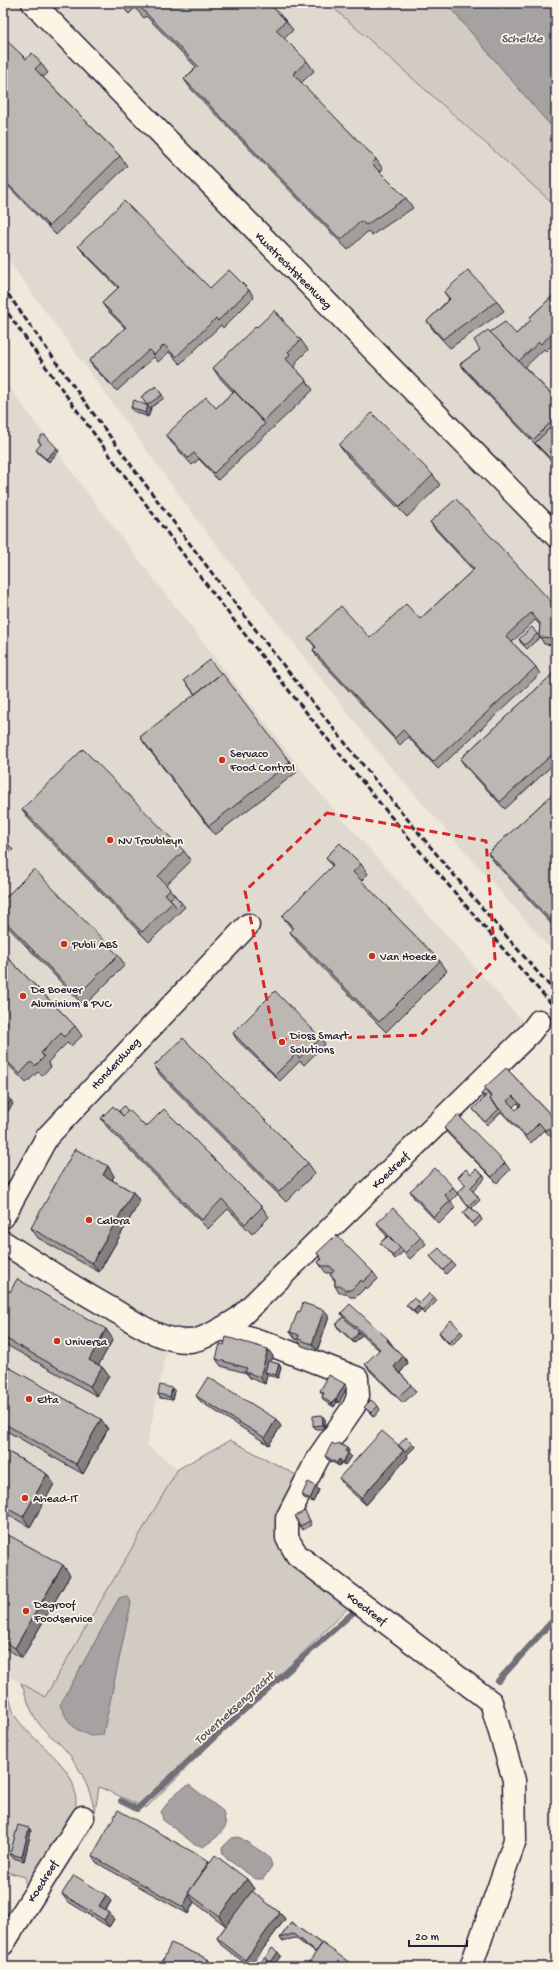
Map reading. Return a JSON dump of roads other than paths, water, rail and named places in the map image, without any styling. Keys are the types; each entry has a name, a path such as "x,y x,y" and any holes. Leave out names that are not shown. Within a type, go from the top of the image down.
{"street":[{"name":"Kwatrechtsteenweg","path":"33,3 556,536"},
{"name":"Honderdweg","path":"3,1217 47,1137 248,925"},
{"name":"Koedreef","path":"471,1967 515,1840 514,1780 491,1702 296,1556 287,1538 287,1518 314,1464 354,1406 358,1396 357,1378 266,1343 230,1323 530,1033 539,1021"},
{"path":"3,1242 82,1292 148,1330 169,1338 191,1341 230,1323"},
{"name":"Koedreef","path":"3,1944 83,1817"}],"water":[{"name":"Schelde","path":"446,3 556,3 556,131 542,116"},
{"path":"125,1596 129,1598 131,1603 103,1735 90,1736 76,1729 67,1719 60,1705 119,1598"},
{"path":"189,1785 223,1811 226,1826 217,1837 203,1847 193,1843 163,1820 161,1812 177,1793"},
{"path":"239,1837 270,1859 272,1866 263,1879 256,1879 227,1859 223,1854 222,1848 232,1838"}],"waterway":[{"name":"Toverheksengracht","path":"121,1801 137,1809 223,1729 357,1609"},
{"name":"Toverheksengracht","path":"498,1681 556,1617"}],"railway":[{"path":"3,287 134,469 270,648 410,823 556,993"},
{"path":"3,306 134,488 269,666 410,840 556,1009"}],"place":[{"name":"Servaco Food Control","path":"222,760"},
{"name":"NV Troubleyn","path":"110,840"},
{"name":"Publi ABS","path":"64,944"},
{"name":"Van Hoecke","path":"372,956"},
{"name":"De Boever Aluminium & PVC","path":"23,996"},
{"name":"Dioss Smart Solutions","path":"282,1042"},
{"name":"Calora","path":"89,1220"},
{"name":"Universa","path":"57,1341"},
{"name":"Elta","path":"29,1399"},
{"name":"Ahead-IT","path":"25,1498"},
{"name":"Degroof Foodservice","path":"26,1611"}]}
